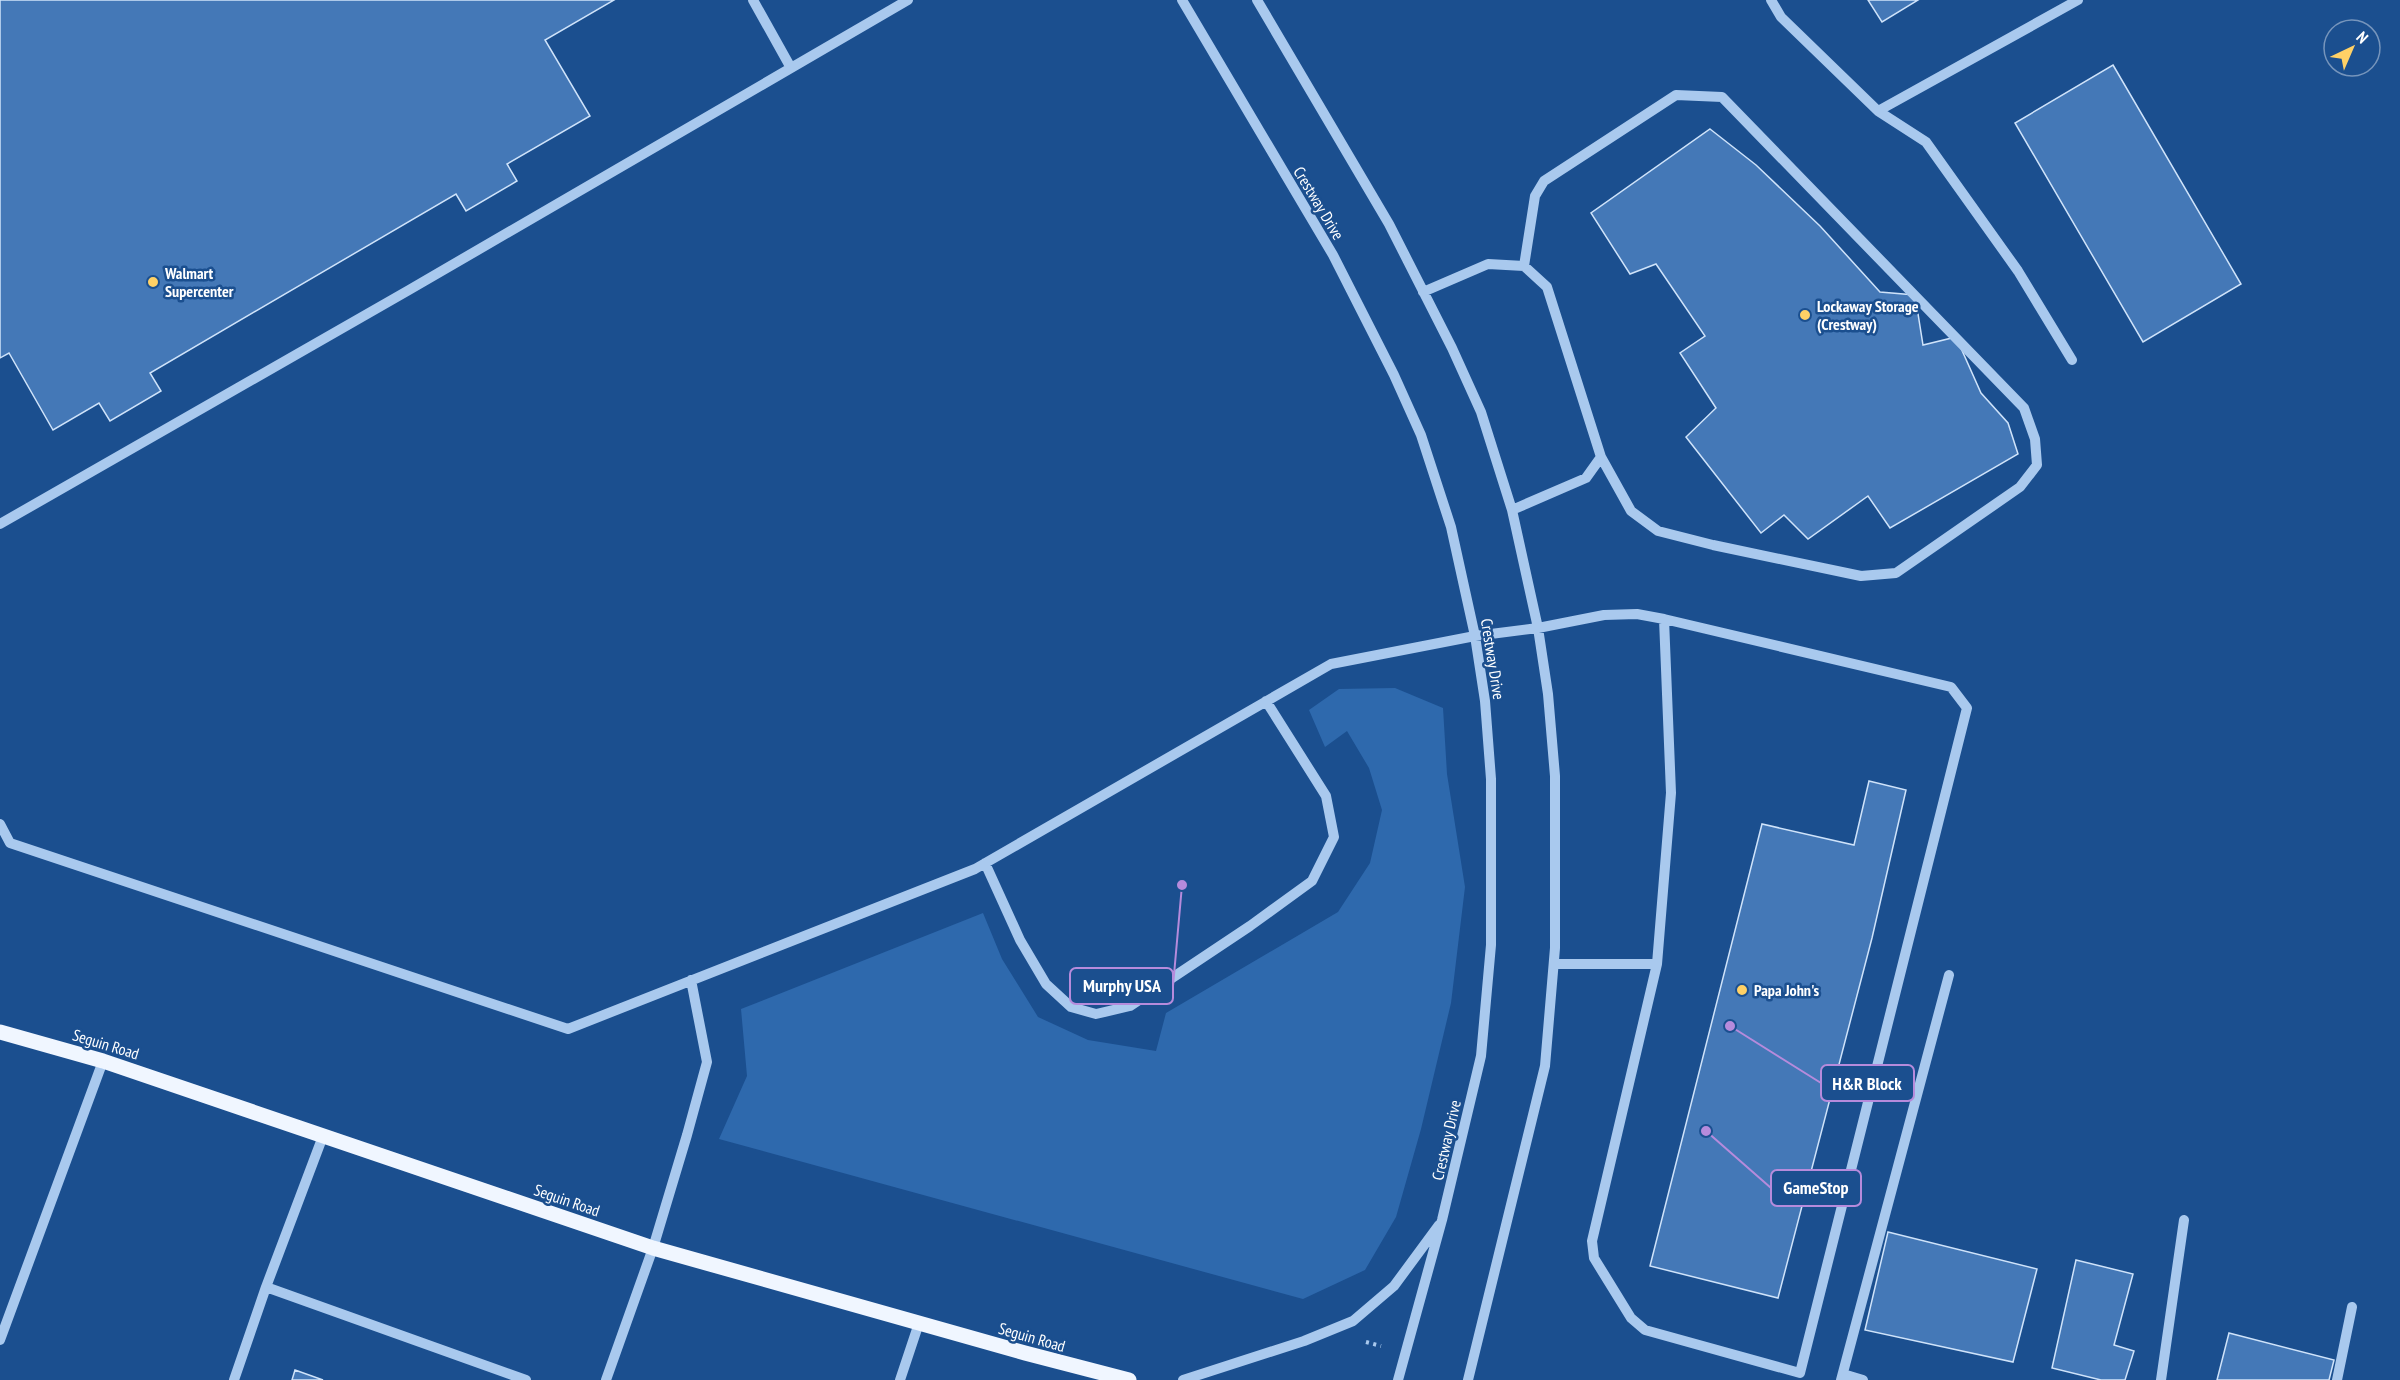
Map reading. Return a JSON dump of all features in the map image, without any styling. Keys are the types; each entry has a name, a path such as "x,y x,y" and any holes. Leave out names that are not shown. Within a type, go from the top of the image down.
{"main road":[{"name":"Seguin Road","path":"0,1032 103,1061 653,1248 1086,1370 1129,1380"}],"street":[{"path":"753,0 791,68"},
{"path":"884,0 890,10"},
{"path":"0,524 908,0"},
{"name":"Crestway Drive","path":"1182,0 1333,255 1394,375 1421,435 1450,527 1475,636 1485,701 1491,779 1491,945 1481,1056 1442,1220 1398,1380"},
{"path":"1257,0 1389,225 1480,412 1512,510 1539,628 1548,694 1555,776 1554,964 1545,1066 1468,1380"},
{"path":"1771,0 1781,17 1878,111 1926,142 2018,272 2072,360"},
{"path":"1878,111 2078,0"},
{"path":"1423,292 1488,264 1524,266 1547,287 1601,457 1631,511 1658,531 1861,576 1896,573 2020,487 2037,465 2035,439 2024,408 1722,97 1676,95 1544,181 1535,195 1524,266"},
{"path":"1512,510 1586,478 1601,457"},
{"path":"0,824 10,843 568,1029 975,868 1331,664 1475,636 1539,628 1612,614 1637,614 1664,619 1952,687 1967,708 1800,1373 1645,1330 1631,1318 1594,1258 1592,1242 1657,963 1671,793 1664,619"},
{"path":"985,862 1020,940 1046,984 1071,1007 1096,1014 1130,1006 1250,927 1312,881 1334,837 1326,796 1266,701"},
{"path":"1554,964 1657,963"},
{"path":"1863,1380 1842,1377 1949,975"},
{"path":"606,1380 653,1248 707,1062 691,980"},
{"path":"0,1340 103,1061"},
{"path":"234,1380 266,1287 323,1136"},
{"path":"1183,1380 1304,1341 1353,1321 1394,1286 1442,1220"},
{"path":"2161,1380 2184,1220"},
{"path":"266,1287 526,1380"},
{"path":"2337,1380 2352,1307"},
{"path":"900,1380 919,1323"}],"shaded area":[{"path":"1395,688 1443,708 1447,774 1465,887 1451,1003 1421,1129 1396,1217 1365,1270 1303,1299 719,1139 747,1076 741,1009 983,913 1002,959 1038,1017 1088,1040 1156,1051 1166,1013 1338,912 1370,863 1382,810 1369,768 1347,731 1325,747 1309,710 1339,689"}],"building":[{"name":"Walmart Supercenter","path":"0,0 614,0 545,40 590,116 507,164 517,181 466,211 456,194 150,373 161,391 110,421 99,403 53,430 9,353 0,358"},
{"path":"1868,0 1918,0 1882,22"},
{"path":"2113,65 2241,284 2143,342 2015,123"},
{"name":"Lockaway Storage (Crestway)","path":"1710,129 1756,165 1820,226 1880,292 1915,295 1923,345 1956,337 1981,393 2008,423 2018,454 1890,528 1868,496 1808,539 1784,515 1761,533 1686,437 1716,408 1680,353 1705,336 1656,264 1630,274 1591,213"},
{"path":"1869,781 1906,790 1872,938 1778,1298 1650,1266 1762,824 1854,845"},
{"path":"1888,1232 2037,1269 2013,1362 1865,1330"},
{"path":"2076,1260 2133,1274 2114,1345 2134,1351 2125,1380 2101,1380 2052,1368"},
{"path":"2229,1333 2334,1360 2329,1380 2217,1380"},
{"path":"295,1370 323,1380 292,1380"}],"place":[{"name":"Walmart Supercenter","path":"153,282"},
{"name":"Lockaway Storage (Crestway)","path":"1805,315"},
{"name":"Murphy USA","path":"1182,885"},
{"name":"Papa John's","path":"1742,990"},
{"name":"H&R Block","path":"1730,1026"},
{"name":"GameStop","path":"1706,1131"}]}
